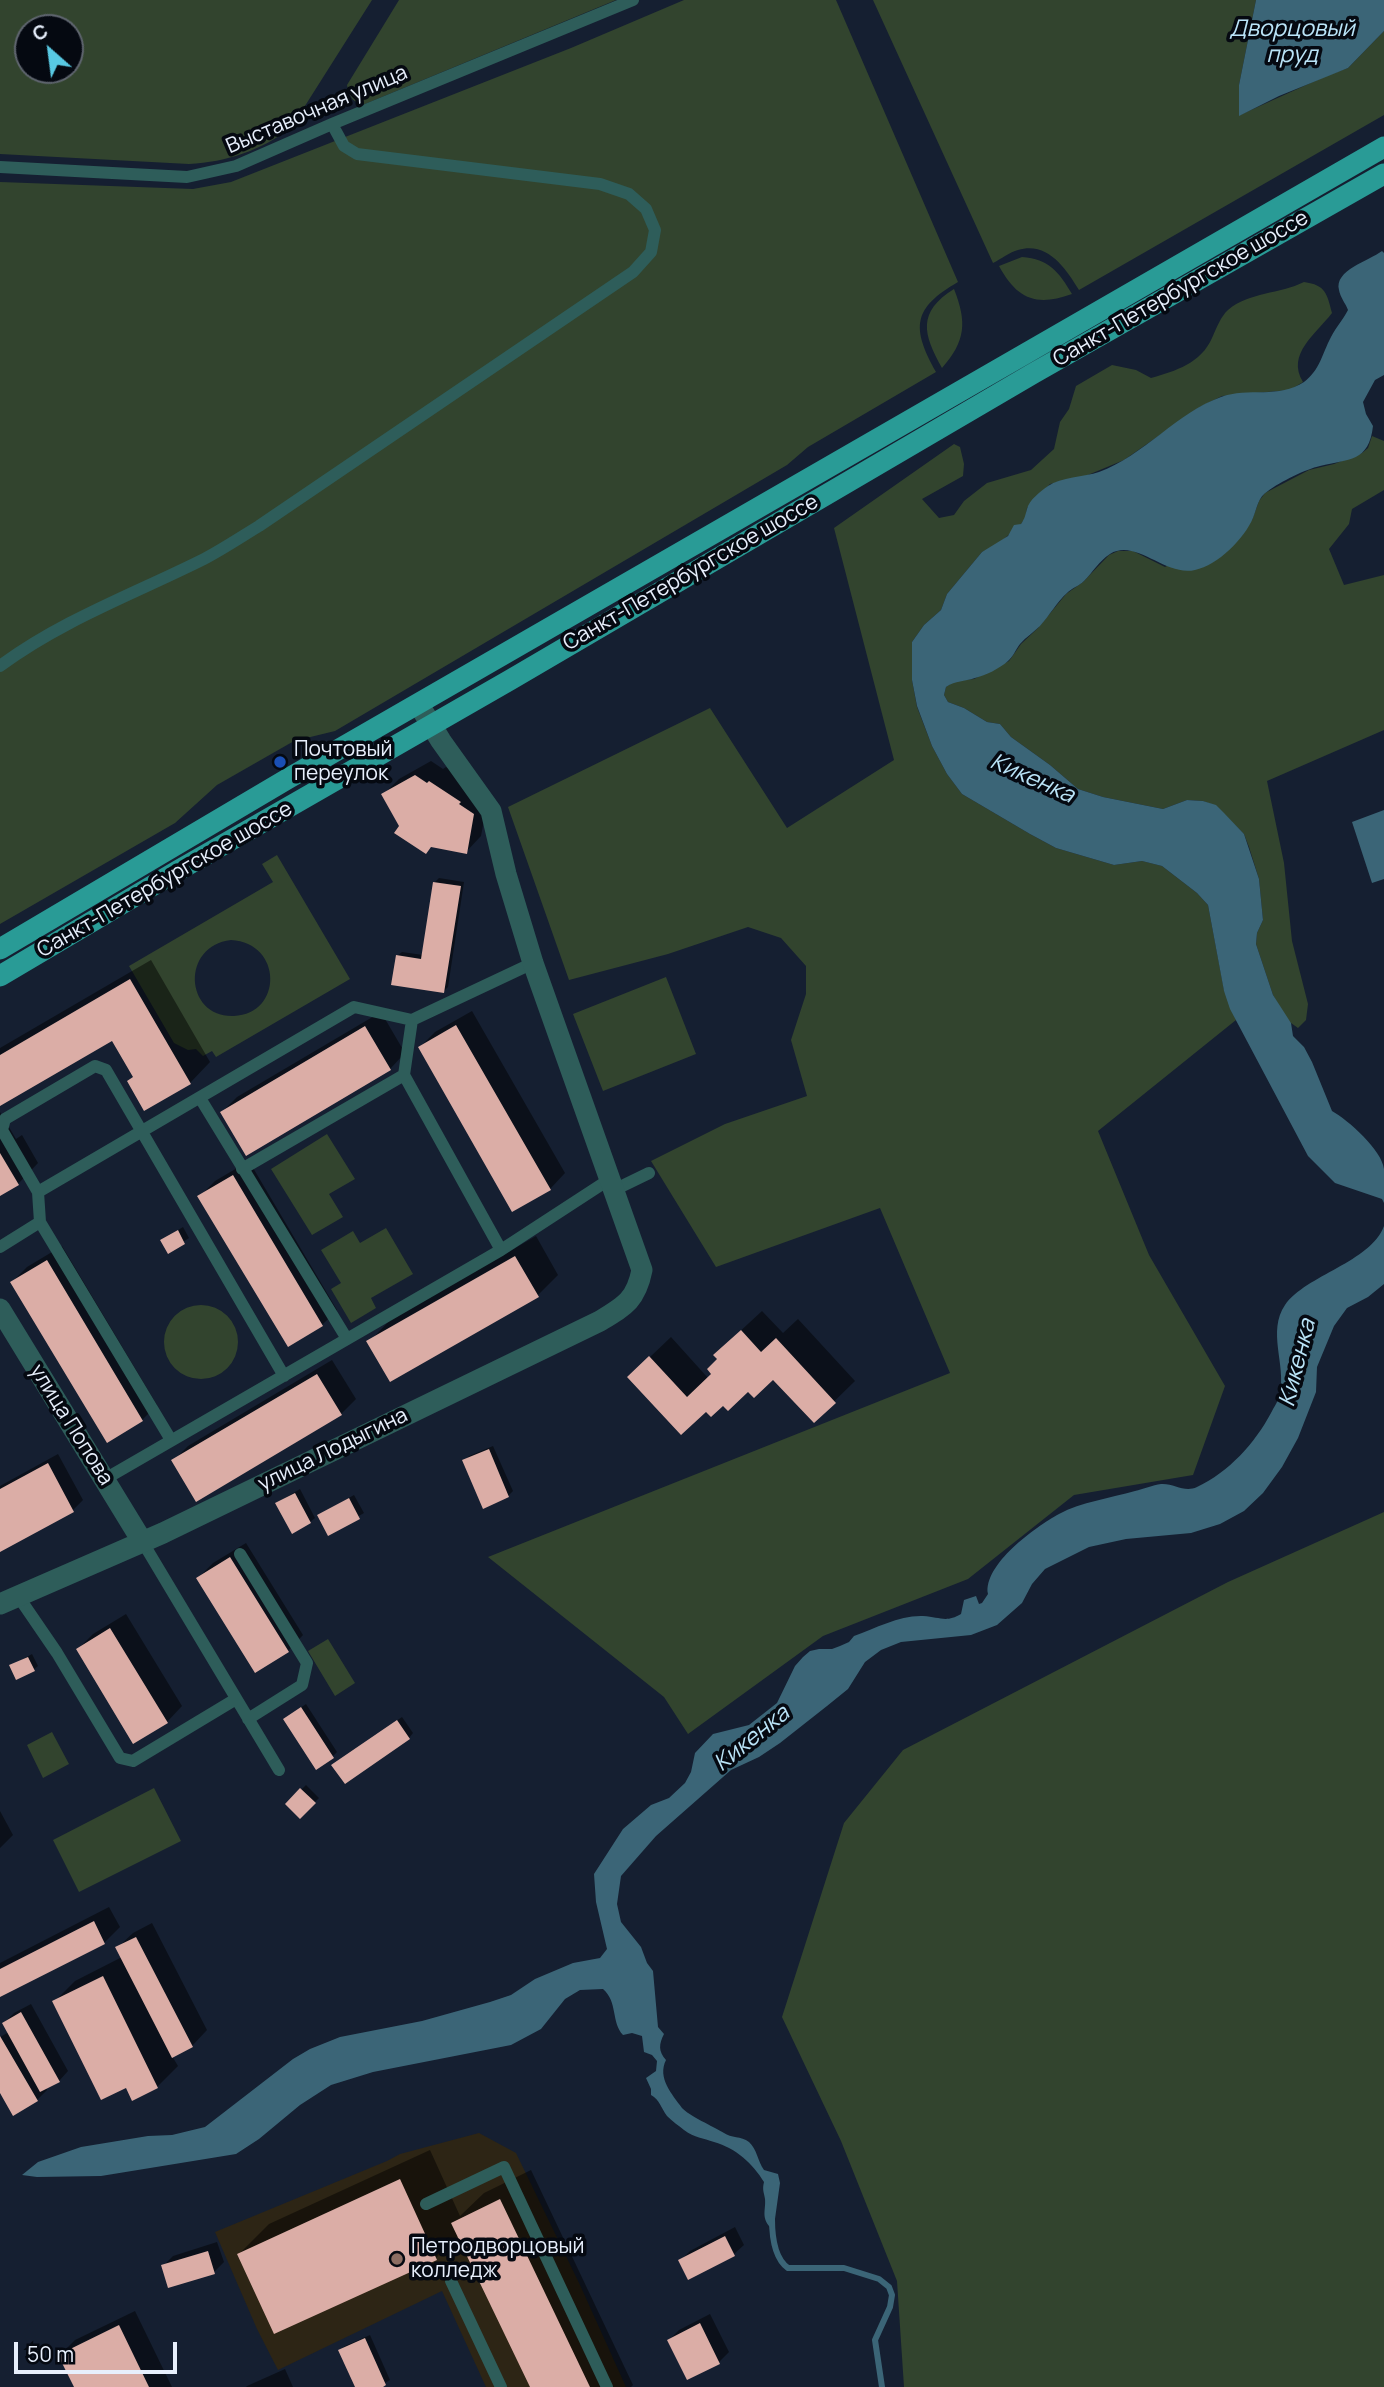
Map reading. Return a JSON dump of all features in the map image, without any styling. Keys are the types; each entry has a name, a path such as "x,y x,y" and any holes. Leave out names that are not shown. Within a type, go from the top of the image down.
{"main road":[{"name":"Санкт-Петербургское шоссе","path":"0,976 431,725 1384,147"},
{"name":"Санкт-Петербургское шоссе","path":"0,949 419,705 1028,363 1384,174"}],"street":[{"path":"419,705 491,811 506,874 533,963 612,1184"},
{"name":"улица Лодыгина","path":"9,1600 230,1501 626,1306 638,1289 642,1270 612,1184"},
{"name":"улица Попова","path":"0,1309 142,1541"}],"lane":[{"name":"Выставочная улица","path":"0,167 187,177 236,166 633,0"},
{"path":"0,666 32,643 78,617 206,558 259,526 633,272 651,252 655,230 646,209 629,194 600,184 357,154 344,146 332,124"},
{"path":"38,1192 354,1007 412,1020 533,963"},
{"path":"412,1020 404,1075 501,1250"},
{"path":"171,1440 40,1222 38,1192 2,1130 5,1119 95,1066 106,1070 284,1376"},
{"path":"242,1169 404,1075"},
{"path":"200,1098 347,1339"},
{"path":"105,1479 612,1184 649,1173"},
{"path":"0,1247 40,1222"},
{"path":"142,1541 279,1770"},
{"path":"240,1554 307,1663 302,1685 248,1719"},
{"path":"9,1600 57,1653 120,1758 133,1761 236,1699"},
{"path":"426,2204 504,2167 607,2387"},
{"path":"451,2281 501,2387"}],"shaded area":[{"name":"Петродворцовый колледж","path":"479,2133 516,2153 626,2387 486,2387 442,2291 278,2370 215,2232 400,2154"}],"green space":[{"path":"0,0 372,0 291,128 256,149 230,158 189,164 0,154"},
{"path":"399,0 616,0 365,104 357,103 350,96 347,85"},
{"path":"684,0 836,0 958,282 932,301 921,320 923,343 936,372 808,447 787,465 335,731 294,741 217,785 175,823 0,924 0,182 193,189 231,182 571,48"},
{"path":"873,0 1256,0 1239,85 1240,115 1348,68 1384,31 1384,115 1079,290 1055,259 1038,250 1018,250 993,263"},
{"path":"1022,257 1031,258 1052,268 1072,294 1038,300 1021,293 999,266"},
{"path":"1304,282 1321,288 1332,313 1300,353 1299,372 1303,382 1290,390 1222,396 1200,407 1124,460 1083,477 1050,484 1027,508 1026,517 1021,524 996,546 982,552 947,594 941,610 924,625 912,642 912,680 917,707 932,746 947,774 962,794 1056,848 1114,865 1142,861 1162,866 1208,905 1224,990 1236,1020 1098,1131 1149,1255 1225,1386 1193,1475 1074,1495 968,1579 823,1636 688,1734 664,1697 488,1557 950,1373 880,1208 716,1267 651,1161 725,1124 807,1096 791,1040 806,994 806,966 781,938 748,927 668,954 569,980 508,807 710,708 787,828 894,760 834,528 954,444 960,447 964,464 963,476 922,499 939,518 954,515 964,501 987,483 1031,470 1054,449 1060,422 1069,409 1076,386 1112,365 1136,370 1151,378 1187,365 1207,347 1223,316 1236,304"},
{"path":"954,289 961,311 962,331 956,349 942,368 931,345 927,324 934,306"},
{"path":"1372,436 1384,441 1384,490 1352,509 1349,524 1329,549 1344,585 1384,575 1384,730 1267,781 1284,863 1292,941 1308,1004 1306,1020 1298,1028 1283,1013 1273,995 1256,944 1257,933 1263,920 1259,879 1249,847 1244,834 1216,806 1203,801 1187,800 1163,809 1078,789 1011,737 1000,724 987,722 948,702 944,695 946,687 954,681 974,679 1009,661 1066,594 1083,582 1109,555 1118,551 1133,551 1165,567 1252,520 1265,493 1309,470 1362,453 1368,448"},
{"path":"277,855 350,979 216,1057 212,1051 203,1056 196,1049 188,1050 174,1043 129,966 273,882 262,864","holes":["231,940 248,944 260,953 268,965 268,992 262,1004 250,1012 234,1016 218,1014 206,1006 198,994 195,981 197,967 203,955 214,945"]},
{"path":"666,977 696,1054 603,1091 573,1014"},
{"path":"327,1134 355,1179 329,1194 343,1217 312,1235 271,1169"},
{"path":"386,1228 413,1274 371,1298 376,1308 351,1323 331,1289 341,1283 321,1250 353,1231 360,1243"},
{"path":"194,1305 208,1305 222,1311 232,1321 238,1342 236,1356 222,1373 208,1379 194,1379 180,1373 170,1363 164,1349 164,1335 170,1321 180,1311"},
{"path":"1384,1512 1384,2387 904,2387 897,2281 841,2141 782,2017 844,1823 903,1750 1228,1582"},
{"path":"328,1639 355,1683 335,1696 308,1651"},
{"path":"52,1732 69,1764 43,1778 27,1745"},
{"path":"154,1788 181,1841 79,1892 53,1840"}],"water":[{"name":"Дворцовый пруд","path":"1256,0 1384,0 1384,31 1348,68 1279,96 1239,116 1239,85"},
{"path":"1382,251 1384,375 1375,380 1363,402 1373,426 1371,438 1362,453 1348,460 1308,470 1265,493 1249,526 1237,542 1221,557 1204,567 1184,571 1130,551 1120,550 1110,554 1084,581 1063,597 1008,661 984,675 946,687 944,695 948,702 987,722 1000,724 1011,737 1078,789 1163,809 1187,800 1203,801 1216,805 1244,834 1259,879 1263,920 1257,933 1256,944 1273,995 1291,1023 1293,1036 1304,1047 1312,1062 1332,1111 1363,1136 1382,1161 1384,1203 1382,1199 1335,1183 1308,1156 1230,1009 1224,991 1208,905 1162,866 1142,861 1114,865 1056,848 962,794 947,774 932,746 917,706 912,680 912,642 924,625 941,610 947,594 982,552 1008,536 1014,525 1021,524 1035,496 1053,483 1099,472 1115,465 1190,413 1221,397 1274,392 1304,382 1317,367 1348,310 1339,290 1342,277"},
{"path":"1384,810 1384,879 1372,883 1352,822"},
{"path":"1384,1226 1384,1284 1368,1297 1347,1308 1334,1326 1317,1367 1316,1392 1298,1438 1263,1493 1244,1511 1220,1524 1191,1533 1126,1539 1089,1547 1045,1569 1032,1584 1022,1603 997,1625 971,1635 901,1642 881,1650 865,1662 848,1689 827,1706 759,1757 731,1770 656,1836 621,1876 617,1904 621,1922 641,1947 653,1971 658,2027 664,2034 660,2047 666,2060 663,2073 667,2086 685,2111 727,2135 749,2142 764,2170 778,2174 780,2183 774,2226 770,2227 765,2217 764,2182 755,2169 730,2148 684,2130 667,2116 651,2095 646,2078 656,2071 657,2061 644,2052 642,2036 632,2033 623,2035 619,2030 611,2000 603,1989 580,1990 565,1999 541,2029 511,2045 373,2072 331,2085 236,2154 101,2176 22,2175 38,2162 81,2147 148,2136 172,2135 205,2127 293,2059 310,2049 340,2037 422,2021 490,2002 511,1995 535,1979 573,1963 600,1958 607,1949 596,1902 594,1874 623,1829 651,1805 669,1798 685,1783 691,1772 695,1753 713,1734 749,1725 777,1703 795,1666 810,1651 832,1649 849,1642 854,1636 914,1616 951,1618 961,1614 964,1600 976,1596 979,1604 982,1603 988,1594 994,1571 1002,1559 1025,1537 1059,1514 1086,1503 1158,1485 1192,1489 1220,1473 1249,1446 1279,1399 1281,1371 1277,1326 1285,1305 1308,1285 1366,1249"}],"building":[{"path":"415,775 461,802 459,804 474,814 467,854 431,847 426,854 394,833 399,826 381,794"},
{"path":"433,882 461,886 444,993 391,985 396,955 421,959"},
{"path":"130,979 191,1084 144,1111 127,1081 133,1077 112,1041 0,1106 0,1055"},
{"path":"456,1025 551,1190 512,1212 418,1047"},
{"path":"365,1026 391,1070 246,1156 220,1112"},
{"path":"0,1153 19,1185 0,1196"},
{"path":"233,1175 323,1326 288,1347 197,1196"},
{"path":"178,1230 185,1244 168,1254 160,1240"},
{"path":"515,1256 539,1297 390,1382 366,1341"},
{"path":"47,1260 143,1421 107,1443 10,1282"},
{"path":"741,1330 761,1352 776,1338 836,1403 814,1423 773,1380 754,1398 748,1392 728,1411 723,1406 711,1417 706,1412 681,1435 627,1377 649,1356 687,1397 711,1374 707,1369 717,1359 713,1355"},
{"path":"317,1374 342,1415 196,1502 171,1460"},
{"path":"489,1449 509,1497 483,1509 462,1460"},
{"path":"48,1463 74,1512 0,1552 0,1489"},
{"path":"295,1493 311,1523 292,1534 275,1503"},
{"path":"349,1498 360,1519 328,1536 317,1515"},
{"path":"230,1557 289,1652 255,1673 196,1578"},
{"path":"110,1628 168,1723 133,1744 76,1649"},
{"path":"28,1657 35,1671 16,1680 9,1665"},
{"path":"301,1707 334,1758 316,1770 283,1719"},
{"path":"397,1720 410,1739 345,1784 331,1765"},
{"path":"300,1788 316,1803 300,1819 285,1804"},
{"path":"94,1921 105,1944 0,1997 0,1969"},
{"path":"136,1937 193,2047 172,2058 115,1947"},
{"path":"103,1976 158,2088 132,2101 126,2088 101,2100 52,2001"},
{"path":"21,2012 60,2082 40,2092 2,2023"},
{"path":"0,2036 38,2101 13,2116 0,2093"},
{"path":"400,2179 437,2260 274,2334 237,2254"},
{"path":"500,2199 590,2387 530,2387 451,2223"},
{"path":"725,2236 735,2256 688,2280 678,2260"},
{"path":"208,2251 215,2274 168,2288 161,2265"},
{"path":"700,2323 720,2364 687,2380 667,2340"},
{"path":"119,2325 149,2387 74,2387 58,2355"},
{"path":"365,2338 386,2385 383,2387 355,2387 338,2350"}],"waterway":[{"name":"Кикенка","path":"772,2219 777,2252 788,2268 844,2268 879,2279 889,2287 892,2295 890,2307 875,2340 882,2387"}],"place":[{"name":"Почтовый переулок","path":"280,762"},
{"name":"Петродворцовый колледж","path":"397,2259"}]}
